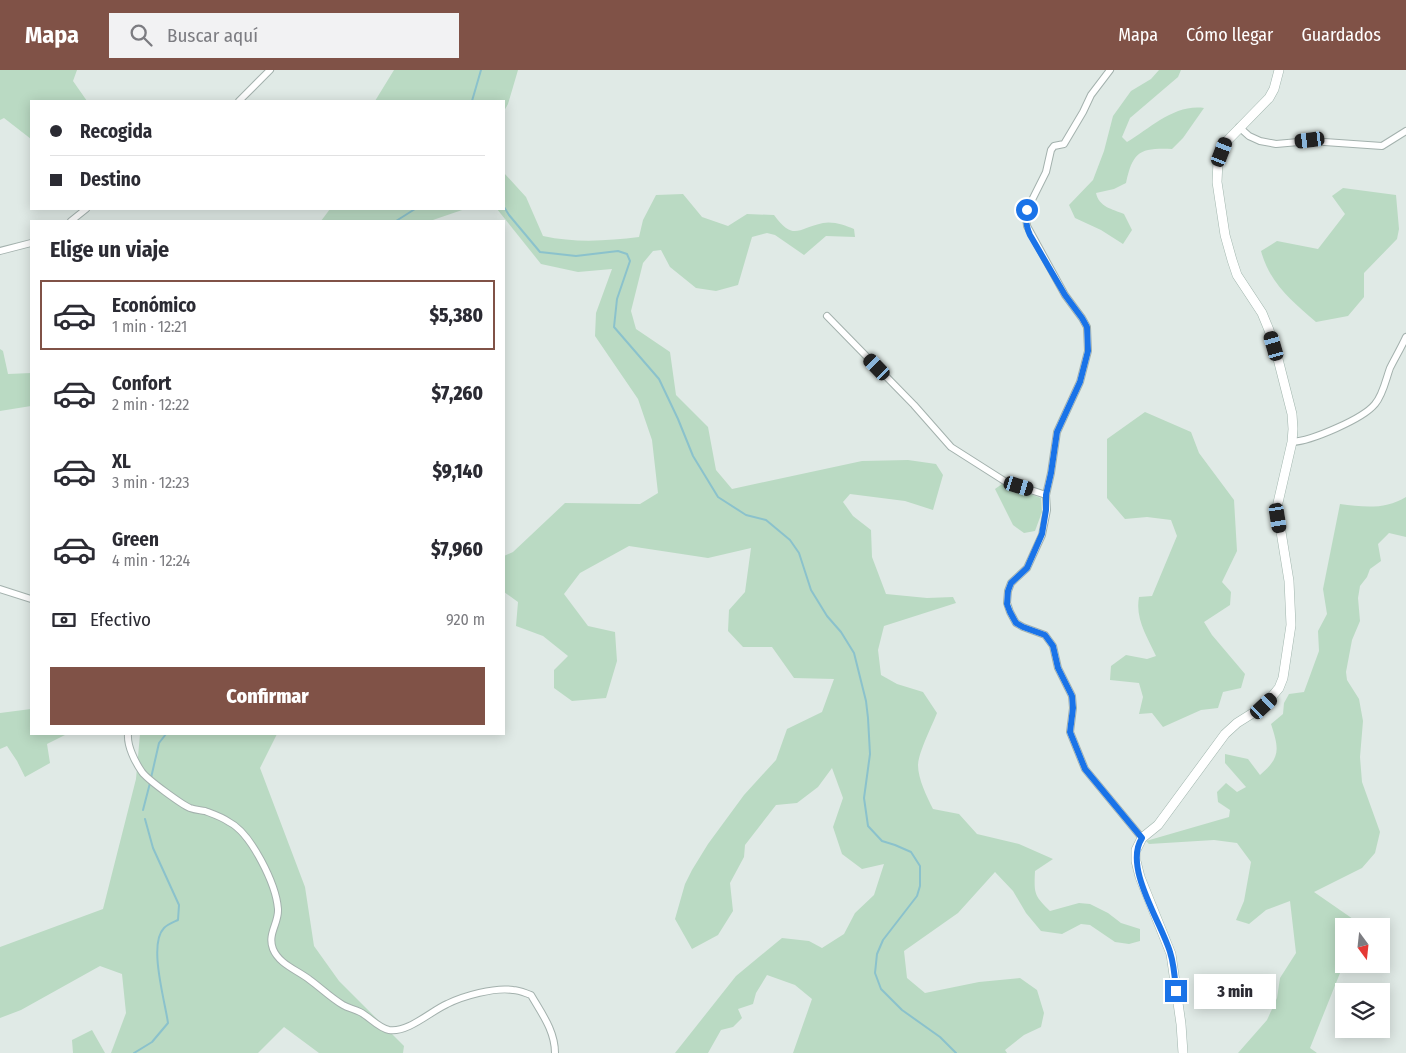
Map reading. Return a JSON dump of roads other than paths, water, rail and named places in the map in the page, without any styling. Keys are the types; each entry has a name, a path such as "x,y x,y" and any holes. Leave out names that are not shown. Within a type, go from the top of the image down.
{"street":[{"path":"240,100 270,70"},
{"path":"1110,70 1091,95 1064,144 1054,146 1051,150 1046,172 1027,210 1027,226 1036,245 1065,295 1087,327 1088,351 1080,382 1057,432 1046,495 1046,510 1042,534 1027,568 1011,583 1007,604 1016,623 1045,635 1053,646 1058,668 1072,696 1073,708 1070,732 1085,769 1142,838"},
{"path":"1183,1053 1181,1024 1171,954 1146,892 1136,861 1136,850 1142,838 1158,825 1225,734 1236,724 1264,706 1279,688 1283,678 1291,613 1289,581 1278,507 1292,442 1292,414 1280,366 1262,312 1237,275 1225,235 1217,182 1218,161 1226,142 1269,98 1274,89 1279,70"},
{"path":"1239,127 1255,139 1276,144 1310,140 1382,146 1406,131"},
{"path":"72,220 85,210"},
{"path":"0,251 30,244"},
{"path":"827,316 914,405 951,447 1006,482 1046,495"},
{"path":"1292,442 1309,439 1351,420 1366,412 1376,403 1391,366 1406,339"},
{"path":"0,589 30,599"},
{"path":"128,735 131,752 142,773 188,807 231,822 252,844 265,868 277,903 278,915 272,928 271,938 277,957 311,980 344,1006 360,1012 389,1030 398,1029 429,1016 447,1004 482,993 514,990 531,995 550,1027 556,1053"}],"waterway":[{"path":"472,100 481,70"},
{"path":"505,209 540,252 576,256 618,251 627,254 630,261 617,299 614,327 659,379 693,456 718,497 746,515 766,520 790,540 799,553 811,590 854,653 866,701 868,718 870,754 864,798 868,826 882,841 911,852 920,866 920,886 917,896 883,940 877,954 875,973 881,989 902,1010 940,1037 956,1053"},
{"path":"398,220 413,210"},
{"path":"151,778 159,743 165,735"},
{"path":"143,810 150,783"},
{"path":"134,1053 152,1042 168,1023 159,973 157,946 159,936 164,928 178,920 179,905 153,848 145,819"}]}
